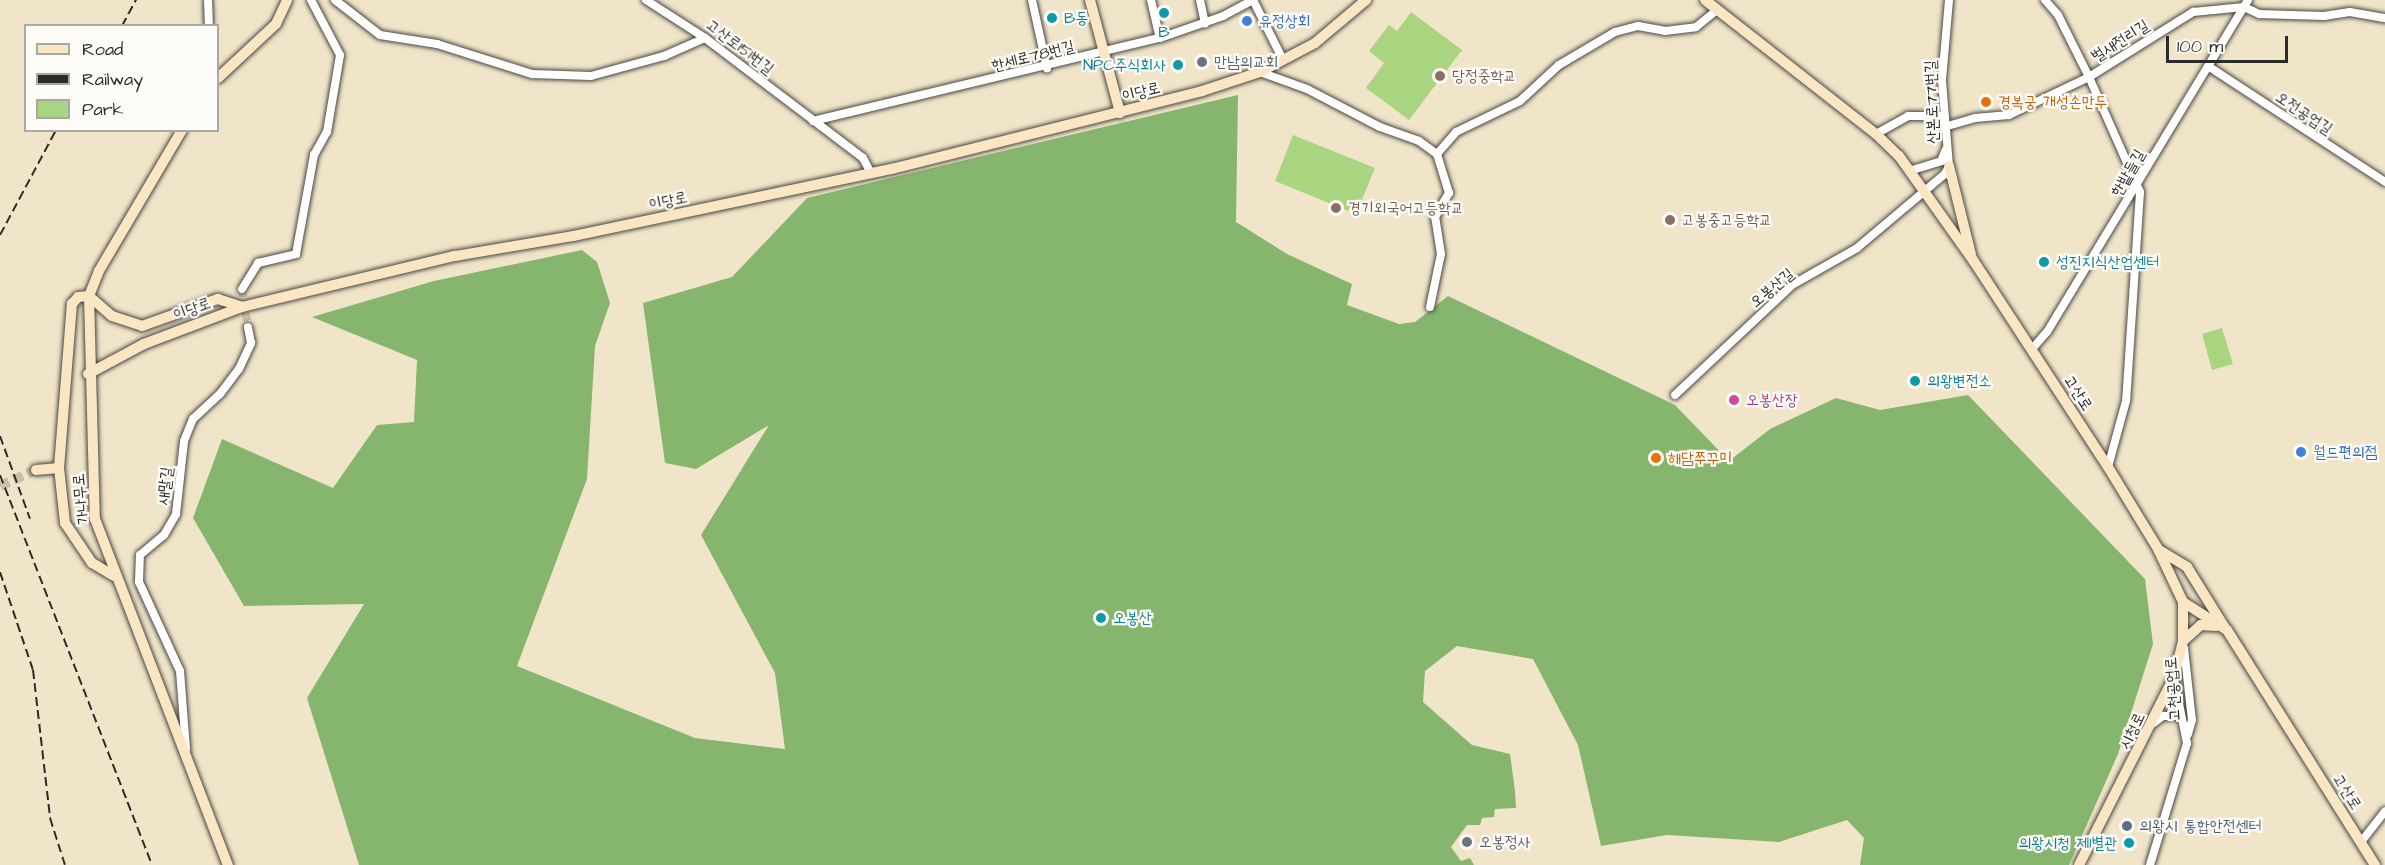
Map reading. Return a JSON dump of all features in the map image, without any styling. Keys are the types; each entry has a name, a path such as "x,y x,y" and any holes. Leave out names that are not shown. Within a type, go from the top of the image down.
{"street":[{"path":"208,0 208,24"},
{"path":"219,77 276,24 287,0"},
{"path":"242,289 258,263 296,254 314,155 327,132 340,55 311,0"},
{"path":"335,0 380,35 437,44 532,74 591,76 664,56 705,38"},
{"name":"고산로151번길","path":"646,0 705,38 863,158 871,172"},
{"path":"1032,0 1047,68"},
{"path":"1090,0 1120,113"},
{"path":"1151,0 1160,38"},
{"path":"1200,0 1205,23"},
{"path":"1253,0 1283,60"},
{"name":"한세로78번길","path":"813,121 1047,68 1160,38 1205,23 1253,0"},
{"name":"이당로","path":"88,374 153,340 242,307 455,256 573,236 871,172 1120,113 1260,72 1315,43 1366,0"},
{"name":"고산로","path":"1705,0 1876,134 1909,171 1973,260 2108,467 2158,549 2183,602 2227,630 2375,865"},
{"name":"산본로77번길","path":"1925,193 1949,166 1944,127 1944,34 1949,0"},
{"path":"2045,0 2058,15 2089,76 2138,184 2127,401 2108,467"},
{"name":"벌새전리길","path":"1944,127 1975,118 2009,115 2089,76 2193,12 2246,4 2259,15 2325,16 2350,12 2385,18"},
{"name":"한밭들길","path":"2032,349 2047,332 2246,4"},
{"path":"1437,154 1456,132 1520,100 1559,65 1616,32 1638,26 1665,30 1689,29 1704,23 1717,10"},
{"name":"오전공업길","path":"2208,66 2385,182"},
{"path":"1260,72 1419,141 1437,154 1449,193 1435,217 1441,254 1431,307"},
{"path":"1876,134 1908,116 1944,116"},
{"name":"가나무로","path":"181,132 99,271 89,296 88,374 95,519 114,576 228,865"},
{"path":"1909,171 1941,161 1946,147"},
{"path":"1949,166 1973,260"},
{"name":"오봉산길","path":"1675,395 1792,285 1857,248 1925,193"},
{"path":"114,576 92,563 65,524 59,468 72,304 78,297 89,296 112,316 142,326 219,299 242,307"},
{"name":"새말길","path":"187,757 180,671 139,582 140,555 164,535 176,514 184,441 193,419 220,394 239,369 251,343 248,327"},
{"path":"36,470 59,468"},
{"path":"2158,549 2187,567 2227,630"},
{"name":"시청로","path":"2079,865 2174,677 2183,641 2183,602"},
{"path":"2183,641 2201,625 2209,623 2227,630"},
{"name":"고천공업로","path":"2150,865 2192,720 2183,641"},
{"name":"고천공업로","path":"2174,677 2180,716 2187,735"},
{"path":"2152,724 2163,716 2180,716"},
{"path":"2363,846 2385,811"}],"green space":[{"path":"1411,12 1462,50 1409,120 1366,88 1384,63 1369,51 1389,25 1397,31"},
{"path":"1238,95 1236,222 1287,254 1352,284 1347,305 1399,324 1415,322 1448,296 1675,405 1729,461 1770,429 1836,398 1880,410 1968,395 2145,579 2153,644 2118,754 2069,865 1860,865 1864,838 1847,820 1779,842 1667,835 1601,846 1578,745 1533,659 1457,646 1425,671 1423,702 1472,745 1510,754 1515,791 1516,808 1495,809 1494,817 1482,818 1480,825 1467,825 1451,847 1461,861 1470,858 1474,865 359,865 307,698 364,604 244,606 193,518 222,439 333,488 377,425 414,422 417,360 312,317 434,281 582,250 597,262 610,303 595,346 587,479 517,666 695,738 785,749 775,673 701,535 769,425 696,469 665,463 643,303 732,277 807,198"},
{"path":"1293,135 1375,168 1356,214 1275,181"},
{"path":"2222,328 2233,364 2212,370 2202,334"}],"tunnel":[{"path":"242,289 248,327"},
{"path":"0,486 36,470"}],"railway":[{"path":"123,24 136,0"},
{"path":"0,235 55,132"},
{"path":"0,436 30,519"},
{"path":"0,475 152,865"},
{"path":"0,572 33,670 50,818 65,865"}],"place":[{"name":"B","path":"1164,13"},
{"name":"B동","path":"1052,18"},
{"name":"유정상회","path":"1247,21"},
{"name":"만남의교회","path":"1202,62"},
{"name":"NPC주식회사","path":"1178,65"},
{"name":"당정중학교","path":"1440,76"},
{"name":"경복궁 개성손만두","path":"1986,102"},
{"name":"경기외국어고등학교","path":"1336,208"},
{"name":"고봉중고등학교","path":"1670,220"},
{"name":"성진지식산업센터","path":"2044,262"},
{"name":"의왕변전소","path":"1915,381"},
{"name":"오봉산장","path":"1734,400"},
{"name":"월드편의점","path":"2301,452"},
{"name":"해담쭈꾸미","path":"1656,458"},
{"name":"오봉산","path":"1101,618"},
{"name":"의왕시 통합안전센터","path":"2127,826"},
{"name":"오봉정사","path":"1467,842"},
{"name":"의왕시청 제1별관","path":"2129,843"}]}
